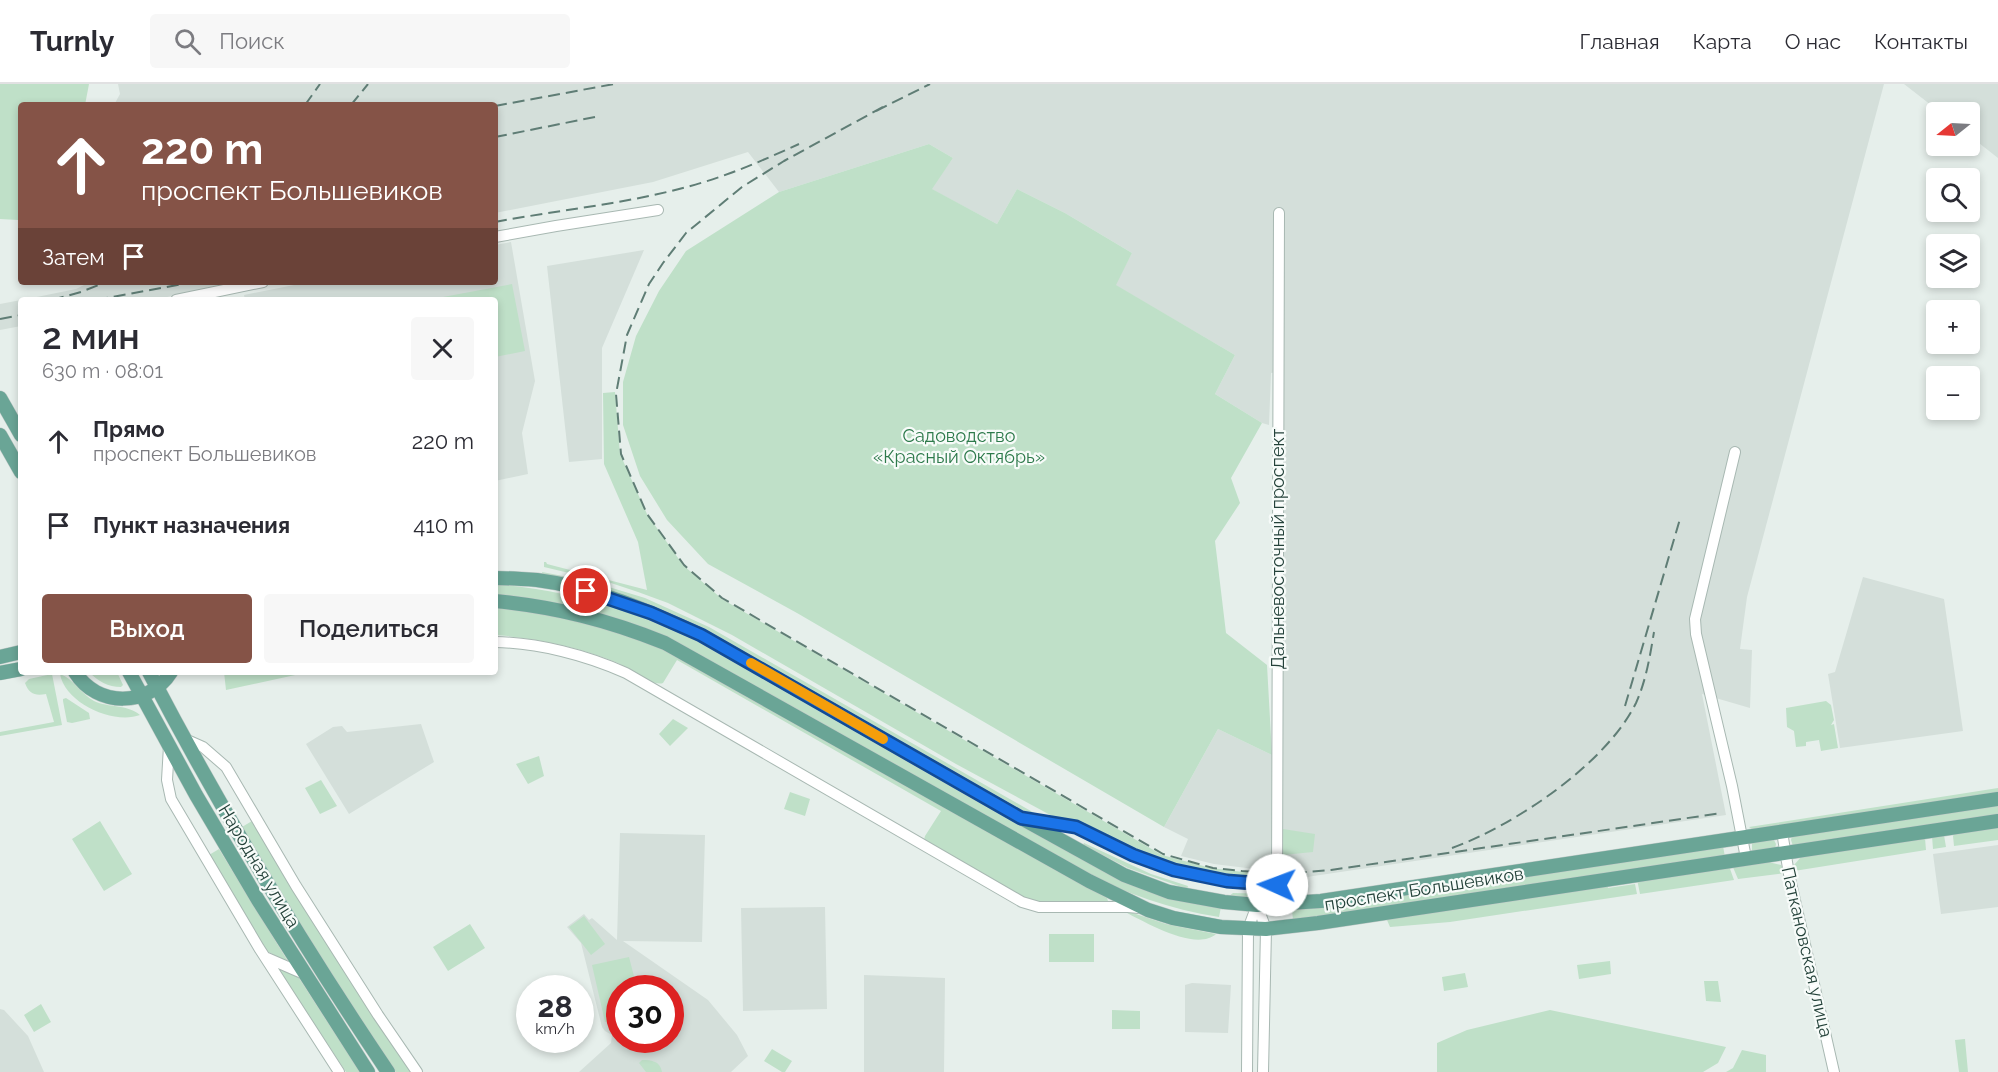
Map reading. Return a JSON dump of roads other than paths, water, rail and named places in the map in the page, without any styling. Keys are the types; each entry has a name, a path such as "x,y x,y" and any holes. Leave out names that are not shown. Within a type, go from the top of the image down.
{"main road":[{"path":"0,398 18,430"},
{"path":"0,435 18,467"},
{"name":"проспект Большевиков","path":"498,578 538,580 603,595 701,635 1124,875 1169,892 1193,898 1257,905 1321,902 1998,799"},
{"name":"проспект Большевиков","path":"498,601 562,610 608,622 665,643 1062,867 1148,910 1173,918 1221,927 1266,929 1361,917 1998,821"},
{"path":"0,657 18,653"},
{"path":"0,673 18,670"},
{"path":"78,675 90,689 106,697 124,699 142,696 157,687 168,675"},
{"name":"Народная улица","path":"131,675 258,900 368,1072"},
{"name":"Народная улица","path":"151,675 184,739 274,896 388,1072"}],"street":[{"path":"498,236 556,225 658,210"},
{"name":"Дальневосточный проспект","path":"1091,834 1133,855 1174,870 1227,881 1277,885 1279,213"},
{"path":"190,297 248,285"},
{"path":"1735,452 1695,619 1696,634 1746,858"},
{"path":"498,642 532,645 604,663 1022,902 1039,907 1128,907 1148,910"},
{"path":"184,739 203,747 226,767 296,886 417,1072"},
{"path":"169,745 167,780 171,799 264,957 339,1072"},
{"path":"1021,818 1076,827 1091,834"},
{"name":"Паткановская улица","path":"1782,832 1834,1072"},
{"path":"1077,849 1079,836 1091,834"},
{"path":"1247,1072 1248,929 1257,905"},
{"path":"1257,905 1266,929 1263,1072"},
{"path":"264,957 304,974"}],"railway":[{"path":"307,102 320,84"},
{"path":"353,102 368,84"},
{"path":"498,105 614,84"},
{"path":"876,111 930,84"},
{"path":"883,107 784,161 742,187 686,233 649,284 627,335 616,394 621,454 647,514 684,565 722,598 1163,854 1213,868 1283,874 1331,870 1722,813"},
{"path":"498,136 595,117"},
{"path":"498,221 678,189 728,174 799,144"},
{"path":"63,297 98,285"},
{"path":"112,297 178,285"},
{"path":"0,319 18,316"},
{"path":"1625,706 1680,519"},
{"path":"1452,848 1477,838 1530,808 1581,770 1603,748 1622,726 1636,703 1645,677 1654,632"}],"park label":[{"name":"Садоводство «Красный Октябрь»","path":"959,446"}]}
